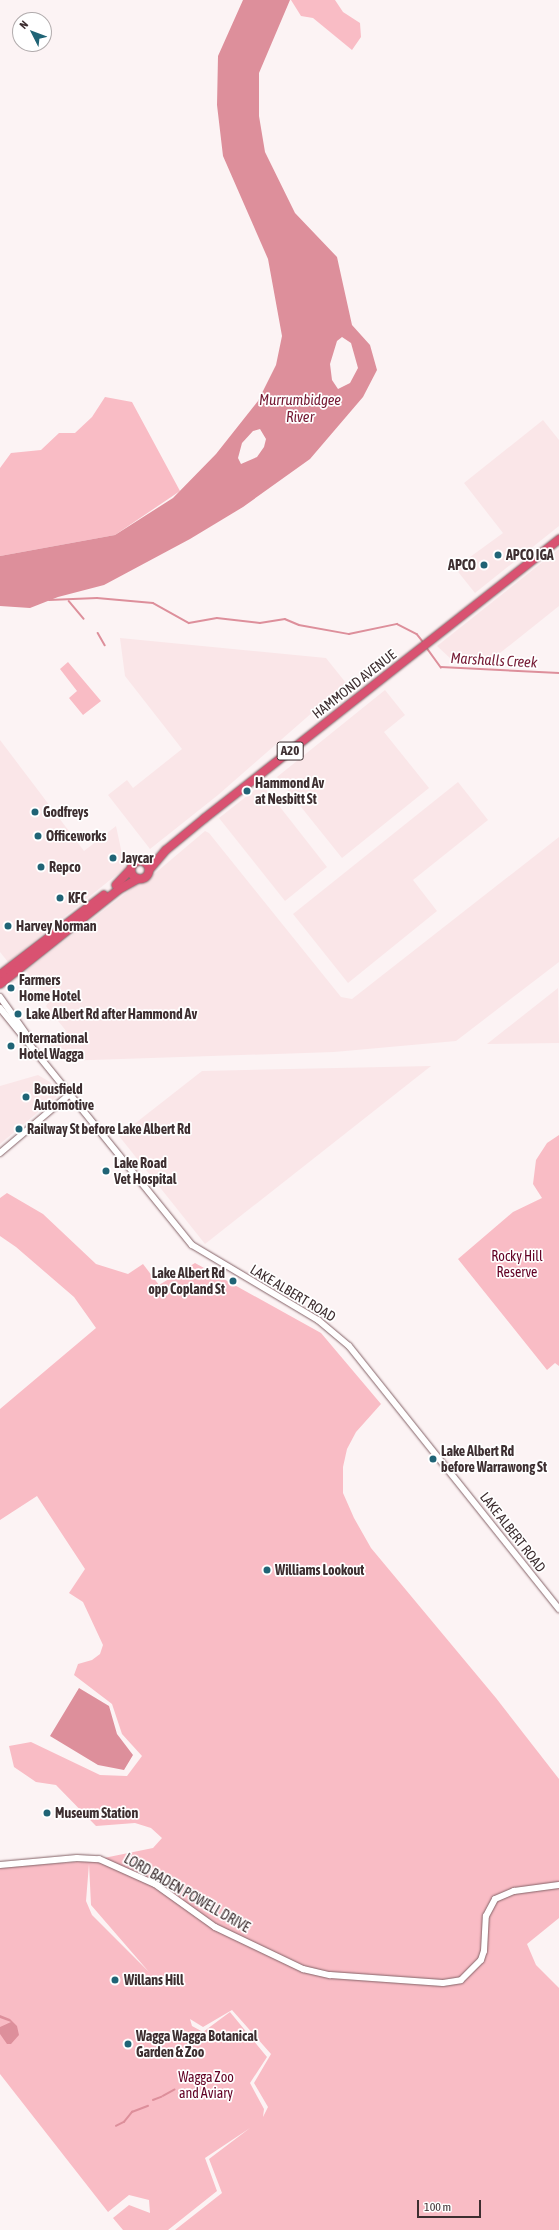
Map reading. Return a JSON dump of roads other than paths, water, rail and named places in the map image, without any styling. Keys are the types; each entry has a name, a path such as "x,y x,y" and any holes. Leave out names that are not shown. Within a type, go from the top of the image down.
{"highway":[{"name":"HAMMOND AVENUE","path":"144,862 166,850 559,539"},
{"name":"HAMMOND AVENUE","path":"149,870 166,850"},
{"name":"A20","path":"0,975 105,895 131,869 134,863 144,862"},
{"path":"144,862 149,870"},
{"path":"131,869 134,876 138,879"},
{"name":"A20","path":"0,984 118,890 138,879 147,876 149,870"}],"main road":[{"name":"LAKE ALBERT ROAD","path":"0,997 34,1047"},
{"name":"LAKE ALBERT ROAD","path":"0,1008 34,1047 192,1245 318,1320 340,1336 559,1609"},
{"path":"0,1152 71,1093"},
{"name":"LORD BADEN POWELL DRIVE","path":"0,1865 76,1858 104,1860 155,1884 215,1927 303,1969 330,1975 443,1983 461,1980 469,1975 481,1960 484,1951 486,1916 496,1899 514,1891 559,1885"}],"water":[{"name":"Murrumbidgee River","path":"243,0 290,0 259,73 259,116 265,152 295,213 337,257 352,325 370,345 377,370 363,397 310,459 243,507 190,539 104,585 58,597 30,608 0,606 0,556 115,535 173,498 216,454 258,401 276,365 282,336 268,259 223,156 217,105 218,56","holes":["342,337 351,343 358,368 350,383 338,389 332,380 330,364 337,341","260,429 266,439 264,447 257,457 241,464 238,458 242,443 253,431"]},
{"path":"79,1688 109,1706 117,1734 133,1755 124,1770 98,1765 50,1736"},
{"path":"0,2015 10,2019 17,2026 19,2035 11,2044 7,2044 0,2034 0,2027 11,2022 0,2018"}],"waterway":[{"name":"Marshalls Creek","path":"49,600 97,598 153,603 189,623 217,618 260,623 285,619 299,625 349,634 397,624 417,634 424,643"},
{"path":"69,601 84,619"},
{"path":"98,633 105,645"},
{"name":"Marshalls Creek","path":"427,648 441,667 559,673"},
{"path":"163,2096 174,2090"},
{"path":"153,2100 161,2097"},
{"path":"116,2126 124,2122 132,2112 148,2106"}],"place":[{"name":"APCO IGA","path":"498,555"},
{"name":"APCO","path":"484,565"},
{"name":"Hammond Av at Nesbitt St","path":"247,791"},
{"name":"Godfreys","path":"35,812"},
{"name":"Officeworks","path":"38,836"},
{"name":"Jaycar","path":"113,858"},
{"name":"Repco","path":"41,867"},
{"name":"KFC","path":"60,898"},
{"name":"Harvey Norman","path":"8,926"},
{"name":"Farmers Home Hotel","path":"11,988"},
{"name":"Lake Albert Rd after Hammond Av","path":"18,1014"},
{"name":"International Hotel Wagga","path":"11,1046"},
{"name":"Bousfield Automotive","path":"26,1097"},
{"name":"Railway St before Lake Albert Rd","path":"19,1129"},
{"name":"Lake Road Vet Hospital","path":"106,1171"},
{"name":"Lake Albert Rd opp Copland St","path":"233,1281"},
{"name":"Lake Albert Rd before Warrawong St","path":"433,1459"},
{"name":"Williams Lookout","path":"267,1570"},
{"name":"Museum Station","path":"47,1813"},
{"name":"Willans Hill","path":"115,1980"},
{"name":"Wagga Wagga Botanical Garden & Zoo","path":"128,2044"}],"park label":[{"name":"Rocky Hill Reserve","path":"517,1264"},
{"name":"Wagga Zoo and Aviary","path":"206,2086"}]}
